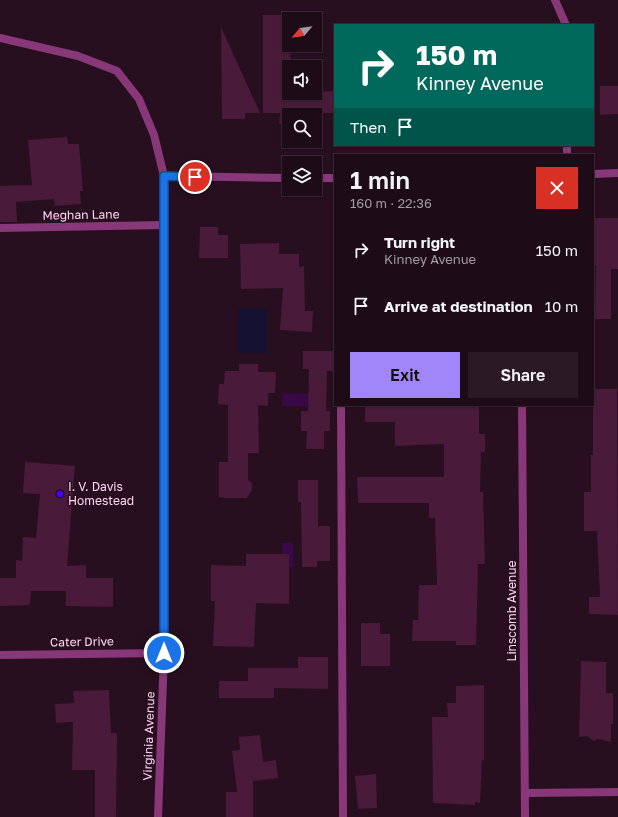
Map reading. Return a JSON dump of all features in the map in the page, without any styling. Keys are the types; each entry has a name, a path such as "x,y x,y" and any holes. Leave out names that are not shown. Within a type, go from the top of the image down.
{"street":[{"path":"555,0 566,24"},
{"name":"Virginia Avenue","path":"0,38 78,56 117,71 139,99 154,134 164,176 164,653 158,817"},
{"path":"594,174 618,173"},
{"path":"164,176 282,178"},
{"path":"322,178 334,178"},
{"name":"Meghan Lane","path":"0,228 163,225"},
{"path":"341,406 343,817"},
{"name":"Linscomb Avenue","path":"522,406 525,817"},
{"name":"Cater Drive","path":"0,655 164,653"},
{"path":"525,793 618,792"}],"shaded area":[{"path":"238,309 267,309 267,353 238,353"},
{"path":"282,393 322,394 322,407 282,406"},
{"path":"282,543 293,543 294,567 283,568"}],"building":[{"path":"263,15 282,15 282,52 290,52 291,60 282,60 282,100 322,100 322,92 334,91 334,113 322,113 322,108 282,108 282,124 279,124 280,113 263,113"},
{"path":"221,27 260,113 245,113 245,119 222,119"},
{"path":"600,86 618,86 618,114 600,115"},
{"path":"67,137 68,144 79,144 83,191 80,191 81,204 55,206 54,199 16,202 17,222 0,222 0,186 32,185 28,140"},
{"path":"594,218 618,218 618,269 611,269 611,319 595,319 596,265 594,265"},
{"path":"200,227 218,227 218,235 228,235 228,258 199,258"},
{"path":"279,243 279,254 299,254 299,267 304,266 305,311 313,311 312,332 280,330 283,288 241,289 240,244"},
{"path":"303,351 334,351 334,371 327,371 326,411 330,411 330,431 324,431 324,449 306,449 307,431 301,431 301,411 308,411 309,369 303,369"},
{"path":"239,364 258,364 258,372 276,372 275,393 268,393 268,406 258,405 259,453 248,453 248,480 252,483 252,490 247,498 225,498 219,497 219,462 228,462 228,405 218,404 219,384 224,384 225,371 239,371"},
{"path":"594,389 617,389 618,615 589,614 589,597 600,597 597,531 584,531 584,492 591,492 591,455 593,455"},
{"path":"365,406 479,406 479,434 485,434 485,452 481,452 480,492 483,492 485,564 478,564 476,645 456,645 456,641 412,641 413,620 418,620 419,585 437,585 435,518 429,518 429,503 358,503 357,477 444,477 444,444 395,446 395,422 365,422"},
{"path":"25,462 75,466 67,566 86,565 86,578 113,578 113,607 66,606 66,591 31,591 30,605 0,606 0,578 16,578 16,560 22,561 23,537 36,538 40,494 23,493"},
{"path":"298,480 318,480 318,526 330,526 330,561 317,561 317,567 302,567 301,502 298,502"},
{"path":"246,554 289,554 289,604 256,603 254,647 213,646 215,601 211,601 211,565 246,566"},
{"path":"361,623 380,623 380,634 390,634 390,666 361,666"},
{"path":"298,657 328,657 328,689 274,688 274,698 219,698 219,681 248,681 248,668 298,668"},
{"path":"581,661 606,662 606,693 613,693 613,724 611,724 611,742 598,739 594,741 587,736 579,737"},
{"path":"484,685 484,760 482,760 480,803 475,802 475,805 433,803 432,717 448,717 447,703 456,703 456,686"},
{"path":"109,690 111,733 117,733 116,817 95,817 95,770 72,770 73,722 56,723 55,704 74,703 73,691"},
{"path":"260,735 263,762 276,760 278,778 253,781 253,817 226,817 226,792 237,792 232,751 240,750 239,737"},
{"path":"376,774 377,808 358,809 355,776"}],"place":[{"name":"I. V. Davis Homestead","path":"60,494"}],"route":[{"path":"164,653 164,176 195,177"}]}
